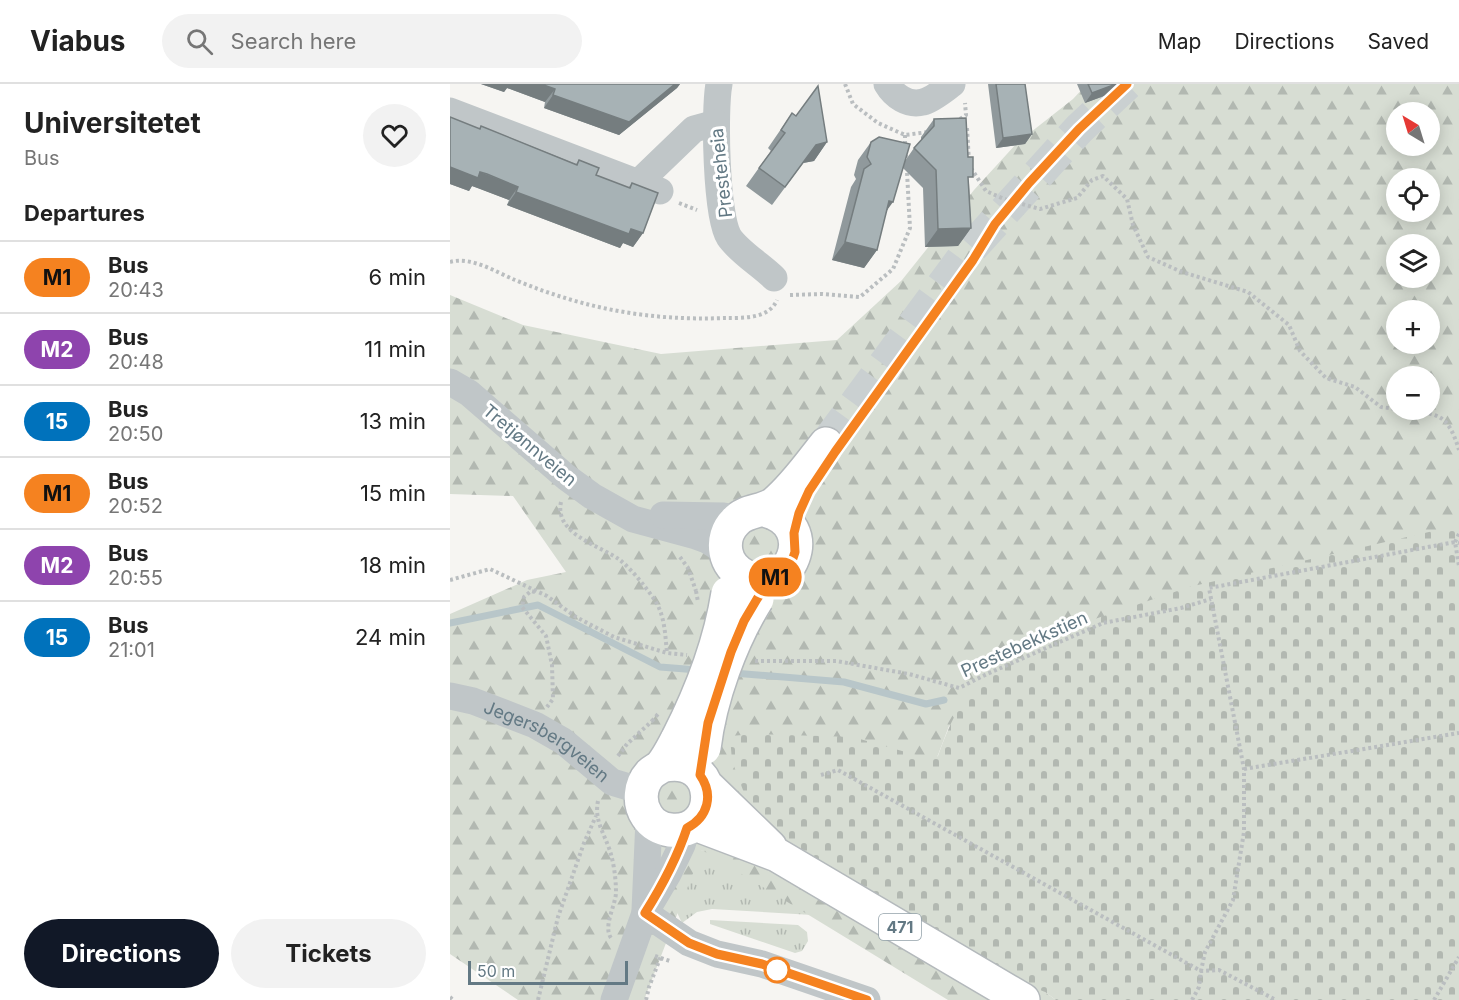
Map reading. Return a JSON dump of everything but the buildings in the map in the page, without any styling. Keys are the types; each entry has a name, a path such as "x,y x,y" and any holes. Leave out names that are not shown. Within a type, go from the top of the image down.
{"main road":[{"path":"691,826 706,811 708,794 688,753 696,702 743,577 727,535 750,515 774,503 830,448 799,513 794,533"},
{"path":"743,577 787,569 792,561 796,543 794,533 783,517 750,515"},
{"path":"650,792 688,753"},
{"name":"471","path":"688,753 777,855"},
{"name":"471","path":"650,792 657,826 677,831 691,826 777,855 1023,1000"}],"street":[{"name":"Presteheia","path":"719,84 716,97 716,123 721,203 728,236 744,253 758,262 776,287"},
{"path":"887,84 891,92 904,101 923,102 952,84"},
{"path":"450,111 650,186 694,129 716,123"},
{"name":"Tretjønnveien","path":"450,382 468,393 566,477 592,496 643,523 702,538 743,577"},
{"name":"Tretjønnveien","path":"612,506 688,517 750,515"},
{"name":"Jegersbergveien","path":"450,696 482,704 535,725 562,741 604,777 618,785 650,792"},
{"path":"650,792 650,829 644,896 651,917 689,943 717,954 762,964 867,1000"},
{"path":"614,1000 672,864 691,826"}],"path":[{"path":"966,115 969,173"},
{"path":"450,262 473,262 547,293 592,306 646,317 745,318 766,313 777,302 776,287 860,297 893,269 910,228 905,135"},
{"path":"969,165 986,191 1004,199 1040,209 1077,198 1092,180 1103,176 1127,199 1133,225 1148,257 1182,272 1248,292 1289,325 1300,351 1326,378 1355,387 1381,407 1386,408"},
{"path":"650,186 662,196 698,210 721,203"},
{"path":"1440,418 1453,429 1459,450"},
{"path":"562,499 559,513 565,525 584,540 620,561 655,600 663,616 667,653"},
{"path":"1459,534 1457,543 1459,566"},
{"path":"1192,1000 1200,987 1205,952 1233,900 1244,832 1244,769 1209,588 1457,543"},
{"path":"678,555 688,568 696,591"},
{"path":"450,580 490,569 538,592 576,617 614,637 667,653 690,655"},
{"path":"535,725 553,699 552,665 546,636 522,607 524,597 531,591 538,592"},
{"name":"Prestebekkstien","path":"747,660 836,661 909,674 959,688 1103,623 1211,600"},
{"path":"1244,769 1459,733"},
{"path":"538,1000 558,917 596,816 604,777 611,765 627,744 688,753"},
{"path":"821,775 838,770 1201,971 1218,970 1276,1000"},
{"path":"596,816 610,852 615,878 614,901 608,926 609,936 613,940"},
{"path":"646,1000 660,957 670,961"},
{"path":"1434,1000 1459,957"},
{"path":"450,997 453,1000"}],"green space":[{"path":"1087,84 1459,84 1459,535 949,726 938,755 919,790 1045,992 1056,1000 948,1000 702,850 644,1000 518,1000 450,954 450,614 527,580 566,572 513,496 450,494 450,295 523,325 661,354 837,340 902,280 974,190 1017,143 1073,99"},
{"path":"1455,526 1459,527 1459,1000 1056,1000 1045,992 940,949 763,833 769,825 746,798 732,761 730,736 755,734 853,737 930,759 938,756 963,702 977,685 986,679 987,664 1036,639 1189,587"},
{"path":"703,850 829,916 712,909 697,912 682,923 673,904 696,852"},
{"path":"710,920 798,925 807,932 808,941 802,951 795,953 710,924"}],"waterway":[{"path":"450,623 538,605 660,667 698,670"},
{"path":"733,673 844,682 926,704 944,700"}],"tunnel":[{"path":"826,444 965,255 1079,129 1127,84"}],"bus line":[{"name":"M1","path":"867,1000 762,964 717,954 669,932 645,913 682,845 687,828 695,824 706,811 707,786 700,775 708,723 715,699 744,621 770,579 787,569 792,561 796,543 794,533 799,513 809,491 973,260 995,224 1079,129 1127,84"}]}
